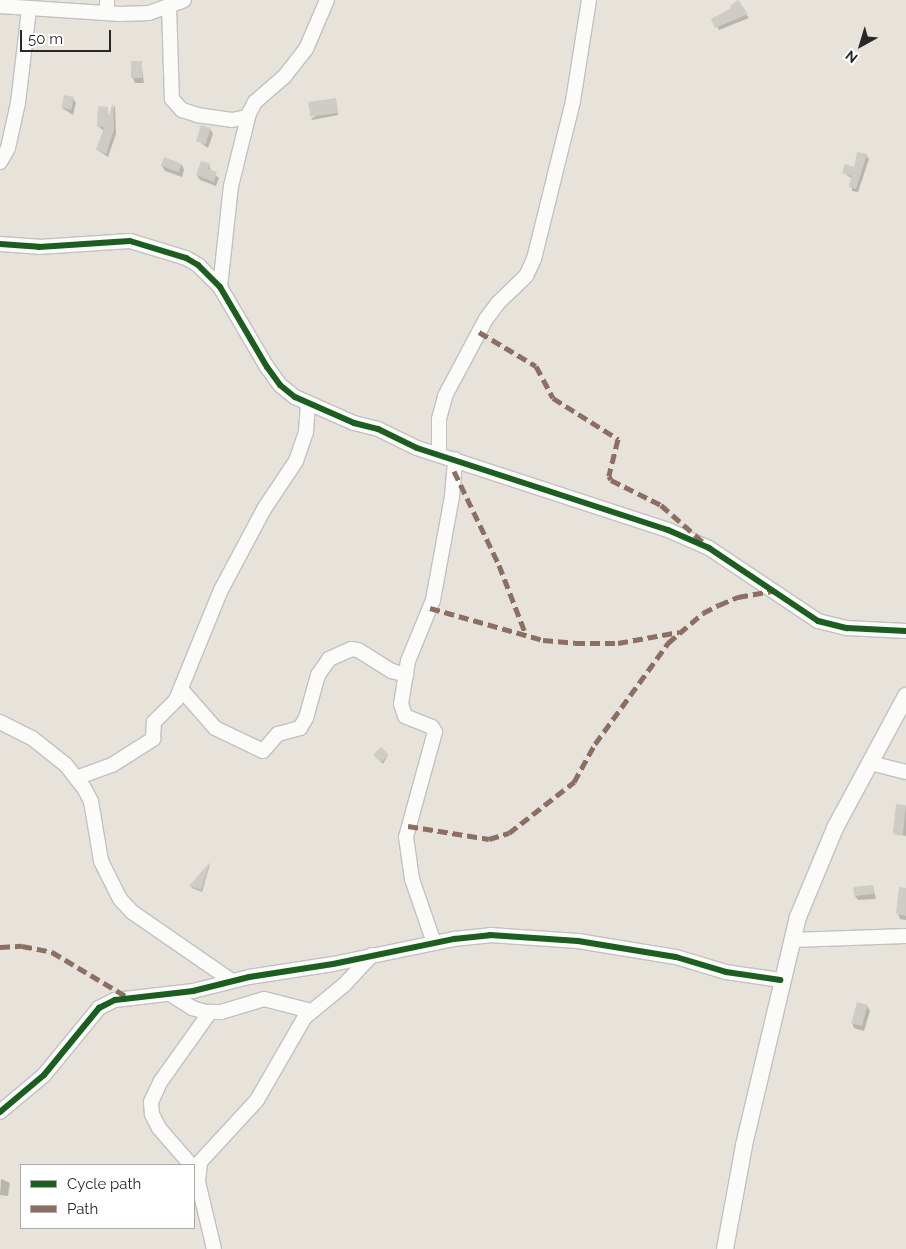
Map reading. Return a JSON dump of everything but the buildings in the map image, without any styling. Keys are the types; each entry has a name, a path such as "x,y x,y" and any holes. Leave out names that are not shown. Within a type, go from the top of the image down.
{"street":[{"path":"220,287 231,186 248,117 255,102 284,77 306,49 327,0"},
{"path":"439,454 439,419 445,396 486,319 498,303 526,276 534,259 573,101 589,0"},
{"path":"0,6 29,9 107,7 149,13 174,3 172,100 182,110 197,115 232,120 248,117"},
{"path":"0,162 8,148 18,103 29,9"},
{"path":"0,244 39,247 142,243 186,258 198,265 220,287 280,384 308,404 439,454 668,530 709,548 818,621 847,628 906,631"},
{"path":"76,778 112,765 148,744 153,739 154,722 174,704 221,590 264,509 296,461 306,432 308,404"},
{"path":"434,943 412,879 406,837 435,732 402,711 408,660 433,600 452,496 455,459"},
{"path":"181,689 215,728 263,751 278,734 300,728 306,718 318,675 329,659 351,649 358,650 392,671 406,675"},
{"path":"724,1249 729,1212 760,1082 780,980 808,889 836,828 906,696"},
{"path":"0,722 32,738 66,766 76,778 91,801 101,861 120,899 132,912 232,981"},
{"path":"870,763 906,772"},
{"path":"0,1112 44,1075 87,1020 106,1003 170,994 434,943 490,935 578,941 676,957 726,972 780,980"},
{"path":"793,940 906,936"},
{"path":"195,1167 206,1152 256,1100 311,1011 344,985 372,955"},
{"path":"170,994 192,1008 210,1012 221,1012 264,999 311,1011"},
{"path":"190,1164 159,1128 152,1114 151,1102 161,1082 210,1012"},
{"path":"195,1172 214,1249"}],"marked path":[{"path":"479,332 536,366 553,398 618,439 609,476 611,480 661,505 702,541"},
{"path":"454,471 499,565 526,635"},
{"path":"408,826 489,839 509,833 574,782 595,744 668,643 703,613 719,605 738,597 773,591"},
{"path":"430,608 543,640 575,643 618,643 679,632"},
{"path":"0,947 22,946 52,952 129,998"}],"cycle path":[{"path":"0,244 39,247 130,241 186,258 198,265 220,287 267,367 280,385 295,397 354,423 378,429 417,448 668,530 709,548 818,621 847,628 906,631"},
{"path":"0,1112 44,1075 99,1008 115,1000 193,991 249,977 333,964 454,939 490,935 578,941 676,957 726,972 780,980"}]}
